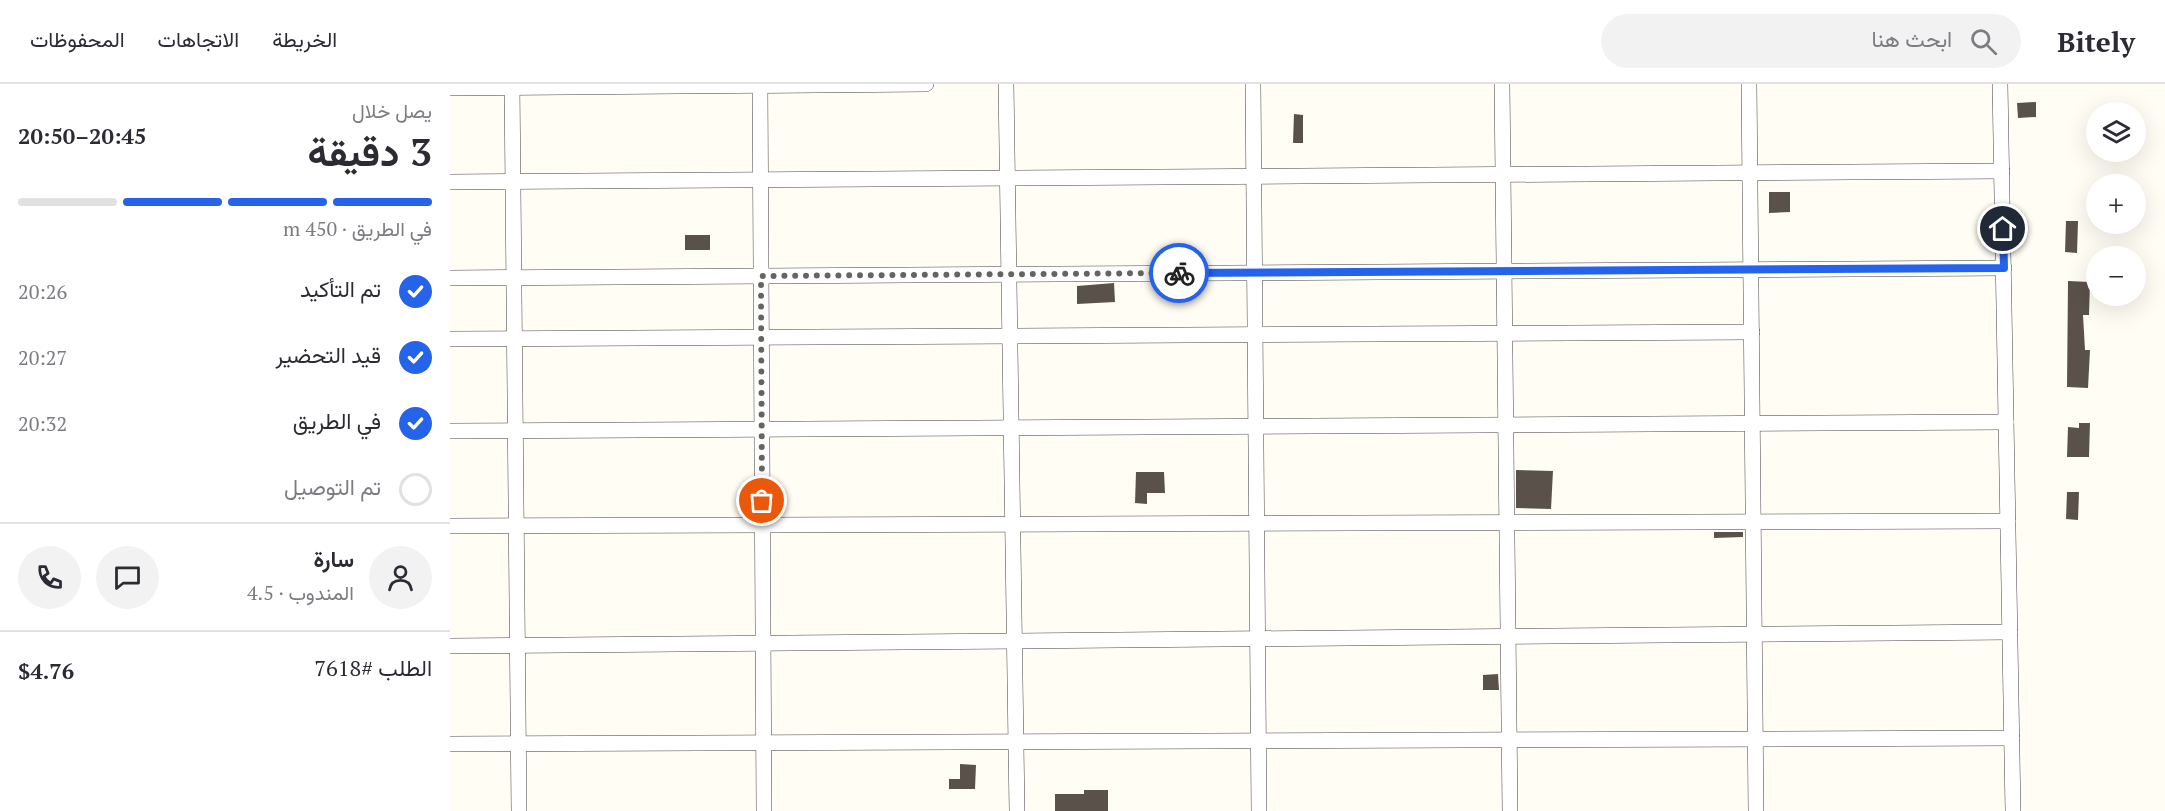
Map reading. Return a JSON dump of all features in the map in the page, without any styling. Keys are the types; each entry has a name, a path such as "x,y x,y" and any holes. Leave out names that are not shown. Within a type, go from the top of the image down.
{"street":[{"path":"450,88 926,84"},
{"path":"1006,84 1017,811"},
{"path":"1252,84 1259,811"},
{"path":"1502,84 1510,811"},
{"path":"1749,84 1756,811"},
{"path":"2000,84 2013,811"},
{"path":"760,85 764,811"},
{"path":"512,86 519,811"},
{"path":"450,182 2002,171"},
{"path":"450,278 2004,268"},
{"path":"450,339 1752,332"},
{"path":"450,431 2006,422"},
{"path":"450,526 2008,521"},
{"path":"450,646 2010,632"},
{"path":"450,744 2012,738"}],"building":[{"path":"2036,102 2036,117 2018,118 2017,103"},
{"path":"1294,114 1303,115 1303,143 1293,143"},
{"path":"1769,192 1790,192 1790,212 1769,213"},
{"path":"2066,221 2078,221 2077,253 2065,252"},
{"path":"685,235 710,235 710,250 685,250"},
{"path":"2068,281 2086,282 2086,306 2089,306 2089,315 2083,315 2085,350 2090,350 2088,388 2067,387"},
{"path":"1114,283 1115,302 1077,304 1077,286"},
{"path":"2079,423 2090,423 2089,457 2067,457 2068,427 2079,428"},
{"path":"1516,470 1553,471 1551,509 1516,508"},
{"path":"1136,472 1164,472 1165,493 1147,493 1147,504 1135,503"},
{"path":"2067,492 2079,492 2078,520 2066,519"},
{"path":"1714,532 1743,532 1743,537 1714,538"},
{"path":"1498,674 1499,690 1483,690 1483,675"},
{"path":"960,764 976,765 975,789 949,789 949,779 960,779"},
{"path":"1084,790 1108,790 1108,811 1055,811 1055,794 1084,794"}],"way so far":[{"path":"762,501 761,276 1179,273"}],"route":[{"path":"1179,273 2004,268 2003,229"}]}
